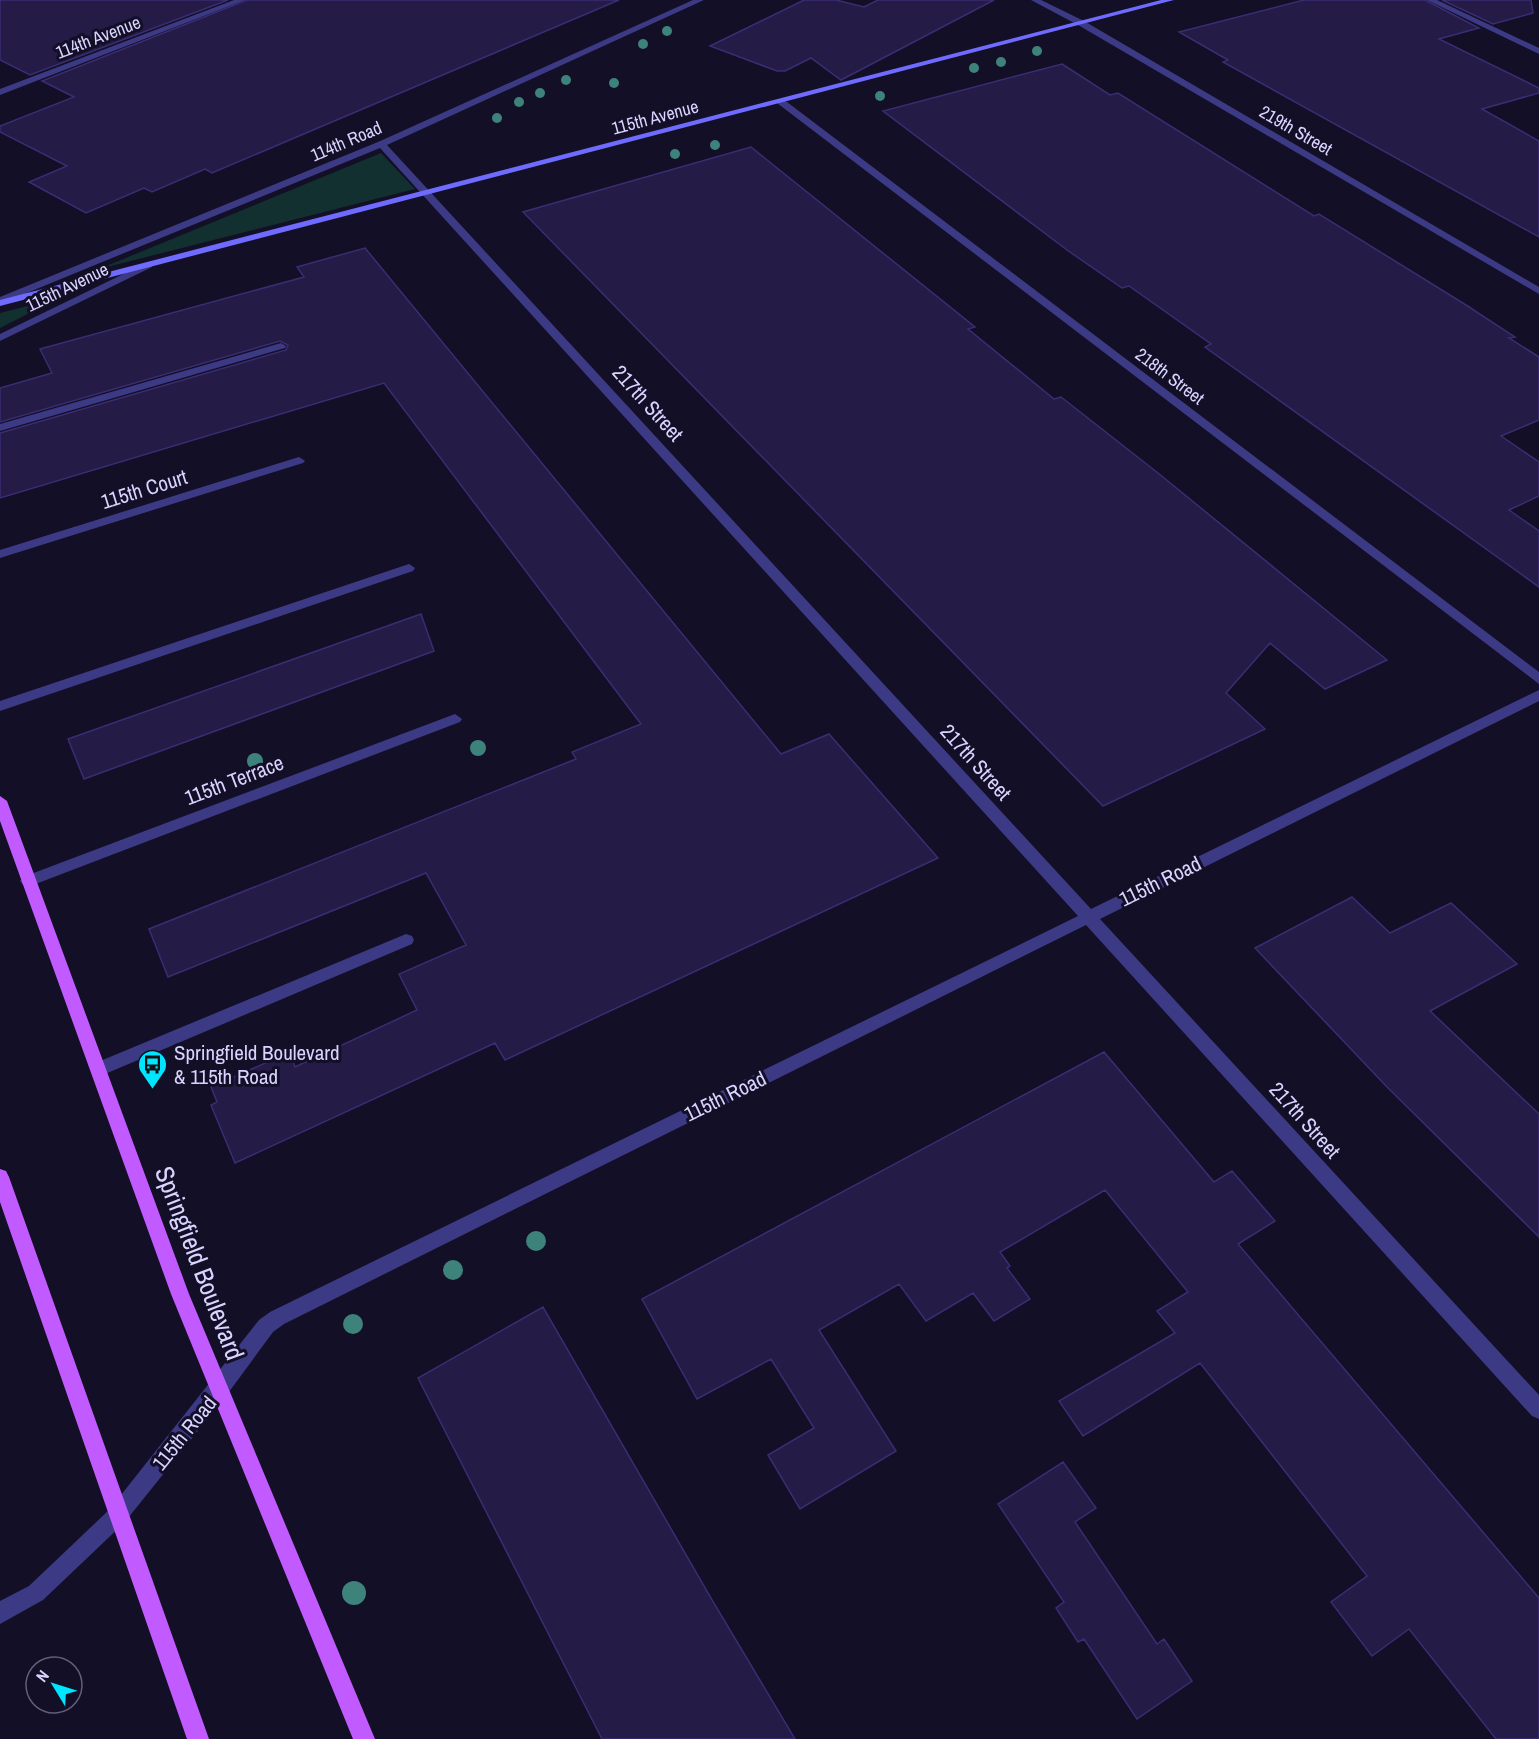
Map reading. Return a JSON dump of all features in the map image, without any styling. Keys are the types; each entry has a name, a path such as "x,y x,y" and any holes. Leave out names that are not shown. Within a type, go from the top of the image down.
{"main road":[{"name":"115th Avenue","path":"0,302 427,194 1170,0"},
{"name":"Springfield Boulevard","path":"0,801 180,1294 364,1739"},
{"path":"0,1177 87,1422 117,1516 198,1739"}],"street":[{"name":"114th Avenue","path":"0,92 241,0"},
{"name":"114th Road","path":"0,302 381,144 700,0"},
{"name":"219th Street","path":"1035,0 1081,23 1539,291"},
{"path":"1431,0 1539,51"},
{"name":"218th Street","path":"780,101 1539,679"},
{"name":"217th Street","path":"381,144 1539,1409"},
{"name":"115th Avenue","path":"0,338 148,265"},
{"path":"0,428 281,346"},
{"name":"115th Court","path":"0,554 299,461"},
{"path":"0,706 409,568"},
{"name":"115th Road","path":"0,1614 36,1593 117,1516 219,1389 266,1326 277,1318 1539,695"},
{"name":"115th Terrace","path":"28,881 455,719"},
{"path":"99,1069 406,940"}],"green space":[{"path":"381,153 415,189 99,269"},
{"path":"59,298 0,328 0,313"}],"building":[{"path":"0,0 228,0 30,75 0,60"},
{"path":"247,0 619,0 212,173 205,169 152,192 144,188 86,213 29,182 67,166 0,132 0,126 74,97 42,81"},
{"path":"804,0 836,0 864,7 878,0 994,0 841,80 811,58 785,71 777,71 710,46"},
{"path":"1304,0 1425,0 1479,28 1439,39 1539,88 1539,93 1482,109 1539,141 1539,237 1223,62 1228,60 1179,32"},
{"path":"1442,0 1531,0 1533,13 1493,24"},
{"path":"1062,64 1110,95 1118,93 1314,216 1319,214 1466,305 1515,337 1509,338 1539,357 1539,420 1501,436 1539,462 1539,496 1509,510 1539,531 1539,587 1205,347 1211,344 1129,286 1122,288 1067,250 883,111"},
{"path":"751,147 975,327 968,329 1054,399 1061,397 1158,473 1387,660 1325,689 1270,643 1226,693 1265,729 1103,806 523,212"},
{"path":"365,248 781,754 829,734 938,858 505,1060 495,1043 235,1163 211,1105 217,1102 211,1087 290,1052 295,1067 417,1010 399,974 466,945 426,873 168,977 149,929 576,759 572,752 641,724 384,383 0,498 0,433 286,350 288,345 280,341 0,422 0,388 52,373 40,349 304,277 297,267"},
{"path":"421,614 434,651 84,779 68,739"},
{"path":"1352,897 1390,933 1451,903 1517,964 1430,1011 1539,1114 1539,1237 1387,1087 1255,948"},
{"path":"1104,1052 1214,1182 1232,1171 1275,1221 1238,1244 1539,1598 1539,1739 1496,1739 1409,1629 1372,1656 1331,1602 1367,1576 1200,1363 1083,1436 1059,1401 1175,1333 1157,1311 1188,1292 1105,1190 1000,1252 1010,1266 1007,1268 1030,1299 994,1321 973,1293 926,1321 899,1284 819,1330 896,1451 800,1509 768,1455 814,1428 771,1359 697,1399 642,1299"},
{"path":"543,1307 795,1739 602,1739 418,1378"},
{"path":"1063,1462 1096,1508 1075,1522 1157,1644 1164,1639 1192,1681 1137,1719 1084,1639 1078,1642 1056,1608 1064,1602 998,1504"}],"place":[{"name":"Springfield Boulevard & 115th Road","path":"153,1090"}]}
